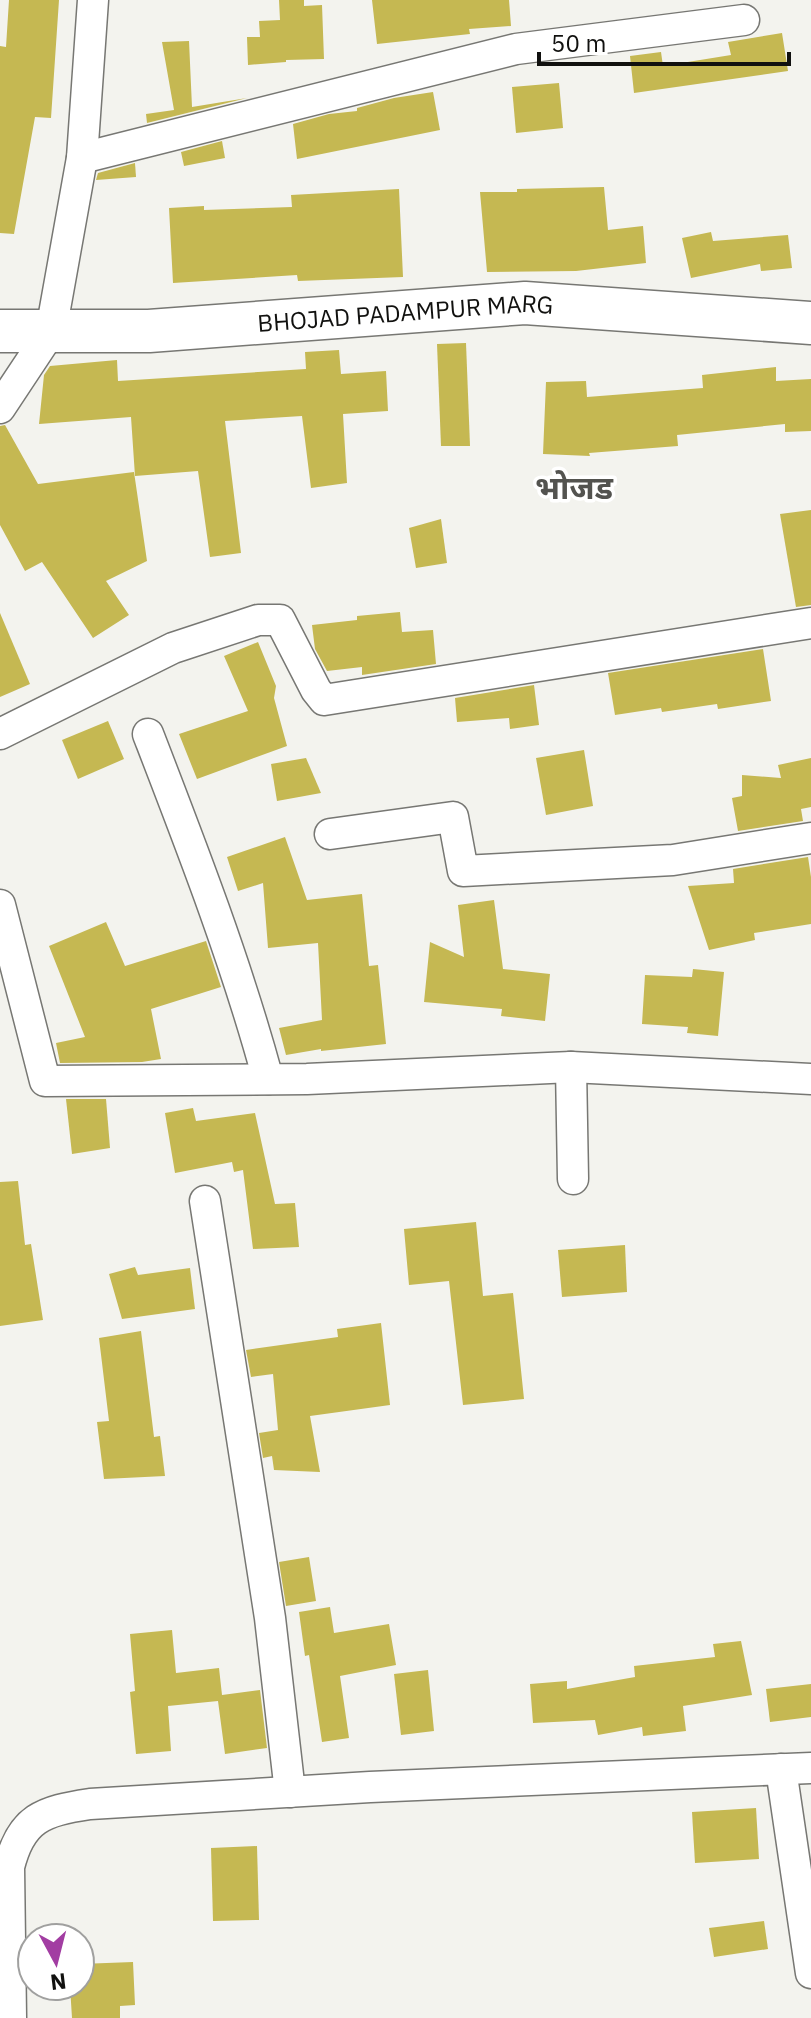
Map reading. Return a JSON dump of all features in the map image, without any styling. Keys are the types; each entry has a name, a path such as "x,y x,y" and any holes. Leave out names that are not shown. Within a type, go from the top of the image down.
{"street":[{"path":"0,408 51,331 82,158 93,0"},
{"path":"82,158 516,49 744,20"},
{"name":"BHOJAD PADAMPUR MARG","path":"0,331 149,331 525,303 811,323"},
{"path":"0,734 173,648 258,620 280,620 324,700 811,623"},
{"path":"148,734 247,999 268,1079"},
{"path":"330,834 453,817 463,871 673,860 811,838"},
{"path":"0,905 45,1081 268,1079 571,1067 811,1079"},
{"path":"571,1067 573,1179"},
{"path":"205,1201 268,1603 290,1792"},
{"path":"11,2018 9,1867 14,1844 26,1826 53,1810 90,1804 290,1792 796,1768 811,1973"}],"building":[{"path":"9,0 59,0 51,118 35,117 14,234 0,233 0,46 6,47"},
{"path":"279,0 304,0 304,6 322,5 324,59 248,65 247,37 260,37 259,21 280,20"},
{"path":"372,0 509,0 511,26 469,29 470,34 377,44"},
{"path":"782,33 788,71 634,93 630,56 661,52 663,66 731,55 728,42"},
{"path":"189,41 192,107 247,98 147,123 146,114 174,110 162,42"},
{"path":"559,83 563,128 516,133 512,87"},
{"path":"433,92 440,130 297,159 293,124 329,114 357,111 357,108 394,98"},
{"path":"222,141 225,158 184,166 181,152"},
{"path":"135,163 136,177 96,180 98,173"},
{"path":"604,187 608,230 643,226 646,263 576,271 487,272 480,192"},
{"path":"399,189 403,277 298,281 297,275 173,283 169,208 292,207 291,195"},
{"path":"711,232 713,241 788,235 792,268 761,271 760,264 691,278 682,238"},
{"path":"466,343 470,446 441,446 437,344"},
{"path":"339,350 341,374 386,371 388,411 343,414 347,483 311,488 302,416 225,421 241,553 210,557 198,471 135,476 131,417 39,424 44,375 50,366 117,360 118,381 306,369 305,352"},
{"path":"776,367 776,381 811,379 811,431 785,432 785,424 677,435 678,446 589,453 590,456 543,454 546,382 586,381 587,397 703,388 702,375"},
{"path":"5,425 38,484 134,472 147,561 106,581 129,615 93,638 42,562 25,571 0,525 0,426"},
{"path":"811,510 811,605 796,607 780,514"},
{"path":"441,519 447,563 416,568 409,528"},
{"path":"400,612 402,632 433,630 436,664 362,675 362,667 327,671 315,649 312,625"},
{"path":"0,613 30,684 0,697"},
{"path":"258,642 276,686 274,698 287,746 197,779 179,734 248,711 224,656"},
{"path":"763,649 771,701 718,709 717,704 615,715 608,673"},
{"path":"534,685 539,725 510,729 509,718 457,722 455,698"},
{"path":"108,721 124,759 78,779 62,740"},
{"path":"584,750 593,806 546,815 536,758"},
{"path":"306,758 321,793 277,801 271,764"},
{"path":"811,758 811,807 801,809 803,821 738,831 732,798 742,796 742,775 781,778 778,765"},
{"path":"285,837 307,900 362,894 369,966 378,965 386,1044 286,1055 279,1028 322,1020 318,943 268,948 263,883 238,891 227,857"},
{"path":"808,857 811,924 754,933 755,940 709,950 688,886 734,883 733,869"},
{"path":"494,900 503,969 550,974 545,1021 501,1016 502,1009 424,1002 430,942 464,957 458,905"},
{"path":"106,922 125,966 206,941 221,987 151,1009 161,1059 60,1063 56,1043 85,1037 49,946"},
{"path":"693,969 724,972 718,1036 687,1033 688,1027 642,1024 645,975 692,977"},
{"path":"66,1099 106,1099 110,1148 72,1154"},
{"path":"193,1108 196,1121 255,1113 275,1204 295,1203 299,1247 253,1249 243,1170 234,1172 232,1162 175,1173 165,1113"},
{"path":"18,1181 25,1245 31,1244 43,1320 0,1326 0,1182"},
{"path":"476,1222 483,1296 513,1293 524,1399 463,1405 449,1281 409,1285 404,1229"},
{"path":"625,1245 627,1292 562,1297 558,1250"},
{"path":"135,1267 138,1275 190,1268 195,1309 122,1319 109,1274"},
{"path":"381,1323 390,1405 310,1416 320,1472 274,1470 272,1456 263,1458 259,1433 278,1430 273,1374 251,1377 246,1350 338,1337 337,1329"},
{"path":"141,1331 154,1437 160,1436 165,1476 104,1479 97,1422 109,1421 99,1338"},
{"path":"309,1557 316,1601 286,1606 279,1562"},
{"path":"330,1607 334,1633 389,1624 396,1665 340,1676 349,1738 322,1742 299,1612"},
{"path":"172,1630 176,1673 219,1668 222,1695 260,1690 267,1748 225,1754 218,1701 168,1706 171,1751 136,1754 130,1692 135,1691 130,1634"},
{"path":"741,1641 752,1695 683,1706 686,1731 643,1736 642,1727 598,1735 595,1720 533,1723 530,1684 567,1681 567,1689 635,1677 634,1666 715,1657 713,1644"},
{"path":"428,1670 434,1731 401,1735 394,1674"},
{"path":"811,1684 811,1717 770,1722 766,1689"},
{"path":"756,1808 759,1859 695,1863 692,1812"},
{"path":"257,1846 259,1920 213,1921 211,1848"},
{"path":"764,1921 768,1949 714,1957 709,1928"},
{"path":"133,1962 135,2005 120,2006 120,2018 72,2018 71,2002 96,2002 96,1963"}],"district":[{"name":"भोजड","path":"574,487"}]}
